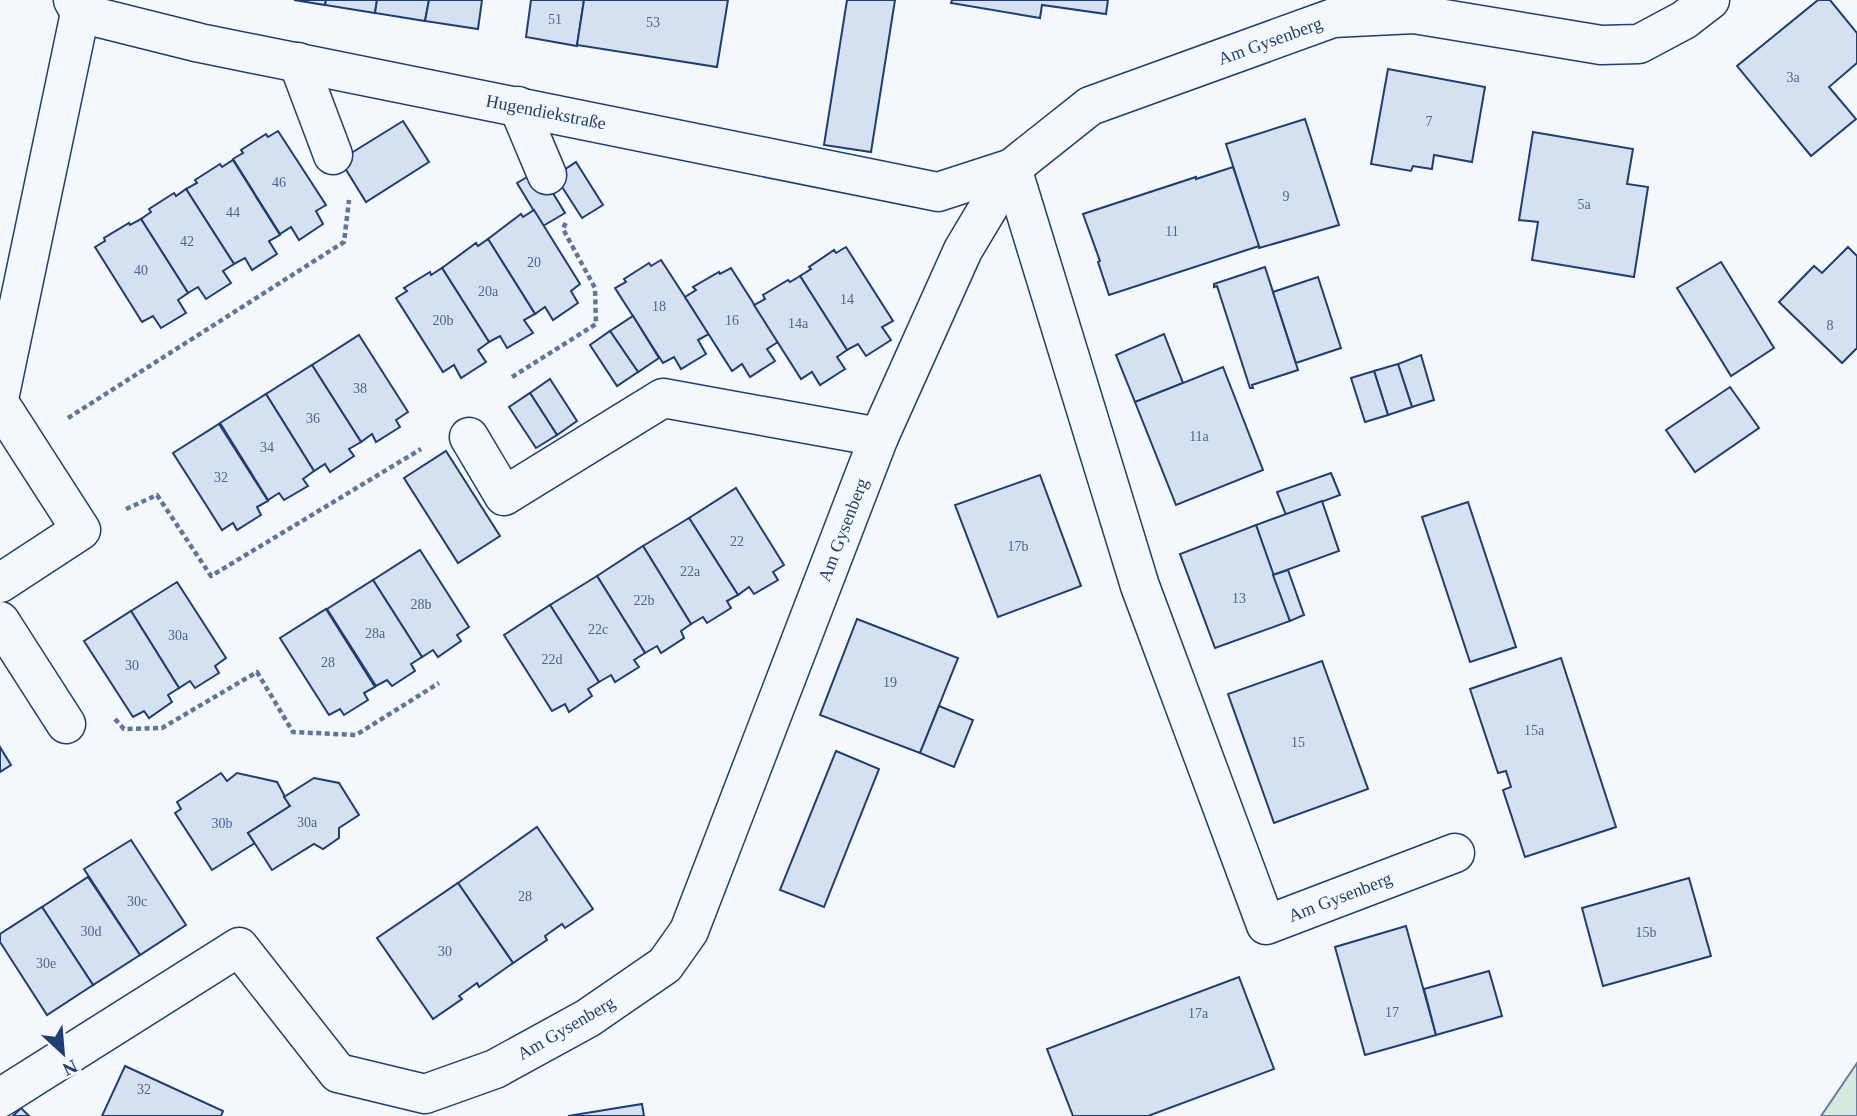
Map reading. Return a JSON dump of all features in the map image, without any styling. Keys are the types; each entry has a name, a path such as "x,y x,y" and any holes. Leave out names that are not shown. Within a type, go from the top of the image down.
{"street":[{"name":"Am Gysenberg","path":"0,1098 240,947 338,1073 425,1094 495,1069 588,1018 666,965 689,931 878,437 963,250 1012,167 1090,106 1334,18 1414,14 1601,46 1639,44 1684,20 1710,0"},
{"name":"Hugendiekstraße","path":"0,394 76,6 200,43 938,192 1012,167"},
{"path":"298,62 333,155"},
{"path":"518,106 547,175"},
{"name":"Am Gysenberg","path":"1012,167 1140,586 1266,925 1455,853"},
{"path":"469,437 505,496 663,398 878,437"},
{"path":"0,404 81,530 0,583"},
{"path":"0,621 66,724"}],"path":[{"path":"26,444 344,242 350,189 333,155"},
{"path":"512,377 596,324 595,288 563,229 572,213 547,175"},
{"path":"81,530 157,495 211,576 420,449 469,437"},
{"path":"66,724 106,708 124,729 162,728 257,672 293,732 356,735 439,682"}],"shaded area":[{"path":"1857,1063 1857,1116 1821,1116"}],"building":[{"path":"294,0 326,0 325,5"},
{"path":"326,0 377,0 375,13 325,5"},
{"path":"377,0 429,0 425,21 375,13"},
{"path":"429,0 482,0 478,29 425,21"},
{"path":"531,0 584,0 577,46 526,37"},
{"path":"584,0 728,0 717,67 577,45"},
{"path":"847,0 895,0 871,152 824,145"},
{"path":"952,0 1108,0 1106,14 1042,5 1040,18 951,3"},
{"path":"1818,0 1830,0 1857,33 1857,63 1829,87 1856,119 1811,156 1737,66"},
{"path":"1388,69 1485,87 1472,162 1434,155 1432,169 1413,166 1411,171 1371,164"},
{"path":"1305,119 1339,225 1259,248 1226,144"},
{"path":"403,121 429,162 366,202 340,160"},
{"path":"278,131 326,205 316,211 323,224 299,240 291,227 280,234 233,159 243,153 241,150 266,134 268,137"},
{"path":"1533,132 1633,149 1627,184 1648,187 1634,277 1532,260 1538,222 1519,220"},
{"path":"233,160 280,235 269,241 277,254 252,270 245,258 234,264 186,189 220,164 222,167"},
{"path":"576,162 603,205 582,218 555,176"},
{"path":"1233,167 1259,246 1109,295 1083,214"},
{"path":"539,170 565,213 543,226 517,183"},
{"path":"186,189 234,264 223,271 231,283 206,299 198,287 188,293 141,219 151,212 149,209 174,193 176,196"},
{"path":"534,210 580,284 571,291 578,303 553,320 545,307 535,314 488,239 521,214 523,217"},
{"path":"141,219 188,293 178,300 186,313 161,328 153,316 142,322 95,247 105,241 104,238"},
{"path":"488,239 535,314 524,320 533,333 507,348 500,336 489,342 442,268 476,243 478,246"},
{"path":"846,247 893,321 882,327 891,340 866,356 858,344 847,350 800,276 834,250 836,253"},
{"path":"1848,247 1857,256 1857,348 1842,363 1779,302 1814,266 1822,273"},
{"path":"661,260 709,334 698,340 706,354 681,369 674,357 663,363 615,288 649,263 651,266"},
{"path":"1721,262 1774,348 1731,376 1677,288"},
{"path":"1265,267 1298,370 1252,385 1253,388 1250,388 1217,286 1214,287 1214,284"},
{"path":"442,268 489,342 478,350 486,362 461,378 454,365 443,372 396,298 407,291 404,288"},
{"path":"731,268 778,342 767,349 775,361 750,377 742,364 732,371 685,297 696,290 693,287"},
{"path":"800,276 847,350 837,357 845,369 820,385 812,372 801,379 754,305 765,299 763,295"},
{"path":"1318,277 1341,348 1296,363 1273,292"},
{"path":"633,316 659,358 638,372 610,331"},
{"path":"610,331 638,372 617,386 590,345"},
{"path":"1164,334 1183,383 1135,402 1116,355"},
{"path":"359,335 408,412 396,420 400,427 376,442 372,434 361,442 312,365"},
{"path":"1421,355 1434,400 1412,407 1398,364"},
{"path":"1398,364 1412,407 1388,415 1374,371"},
{"path":"312,365 361,442 349,449 354,456 330,472 325,464 314,471 266,394"},
{"path":"1223,367 1263,470 1176,505 1135,402"},
{"path":"1374,371 1388,415 1365,422 1351,378"},
{"path":"550,379 577,421 557,435 530,393"},
{"path":"1730,387 1759,428 1695,472 1666,430"},
{"path":"530,393 557,435 536,448 509,407"},
{"path":"266,394 314,471 303,479 308,486 284,500 279,493 268,500 220,423"},
{"path":"219,424 268,501 257,507 261,515 237,530 233,523 222,530 173,453"},
{"path":"446,451 500,536 458,563 404,478"},
{"path":"1331,473 1340,495 1286,515 1277,492"},
{"path":"1040,475 1081,586 998,617 955,505"},
{"path":"736,488 784,565 773,572 778,580 754,594 749,587 738,595 689,518"},
{"path":"1322,501 1339,551 1273,575 1256,525"},
{"path":"1468,502 1516,647 1470,662 1422,517"},
{"path":"689,518 738,595 727,601 731,608 707,623 703,617 691,624 643,546"},
{"path":"1256,525 1290,621 1215,648 1180,554"},
{"path":"643,546 691,624 681,631 684,638 661,653 657,646 645,653 597,576"},
{"path":"420,550 469,627 457,635 461,641 438,657 433,650 422,657 373,580"},
{"path":"1288,570 1304,615 1290,621 1273,575"},
{"path":"597,576 645,653 634,660 639,667 615,682 611,675 599,682 550,605"},
{"path":"373,580 422,657 411,664 415,671 392,686 387,680 376,686 327,609"},
{"path":"177,582 226,658 215,666 219,673 195,688 190,681 179,688 131,611"},
{"path":"550,605 599,682 588,689 592,696 569,712 565,704 552,711 504,635"},
{"path":"326,609 375,687 364,693 368,700 344,715 340,709 329,715 280,638"},
{"path":"131,611 179,688 168,695 172,702 149,718 144,711 133,717 84,641"},
{"path":"857,619 958,658 920,753 820,715"},
{"path":"1561,658 1616,827 1525,857 1503,790 1511,787 1506,771 1498,773 1470,689"},
{"path":"1322,661 1368,789 1274,823 1228,694"},
{"path":"939,706 973,720 954,767 920,753"},
{"path":"0,747 11,765 0,772"},
{"path":"836,751 879,769 824,907 780,890"},
{"path":"221,773 227,781 237,773 277,782 290,806 248,833 255,843 212,870 175,813 181,809 177,802"},
{"path":"314,778 339,783 359,815 339,828 339,838 323,849 314,844 272,870 248,833 290,806 284,797"},
{"path":"537,827 593,909 565,928 562,924 545,936 547,940 513,963 458,883"},
{"path":"131,840 186,925 140,955 84,869"},
{"path":"88,877 140,955 93,985 42,907"},
{"path":"1689,878 1711,956 1603,986 1582,908"},
{"path":"458,883 513,963 479,987 477,983 459,996 462,999 433,1019 377,938"},
{"path":"42,907 93,985 47,1015 0,942 0,934"},
{"path":"1406,926 1436,1035 1365,1055 1335,947"},
{"path":"1489,971 1502,1016 1436,1035 1424,989"},
{"path":"1239,977 1274,1069 1148,1116 1073,1116 1047,1049"},
{"path":"125,1066 223,1111 221,1116 102,1116"},
{"path":"642,1104 644,1116 568,1116"},
{"path":"21,1108 29,1116 13,1116"}]}
